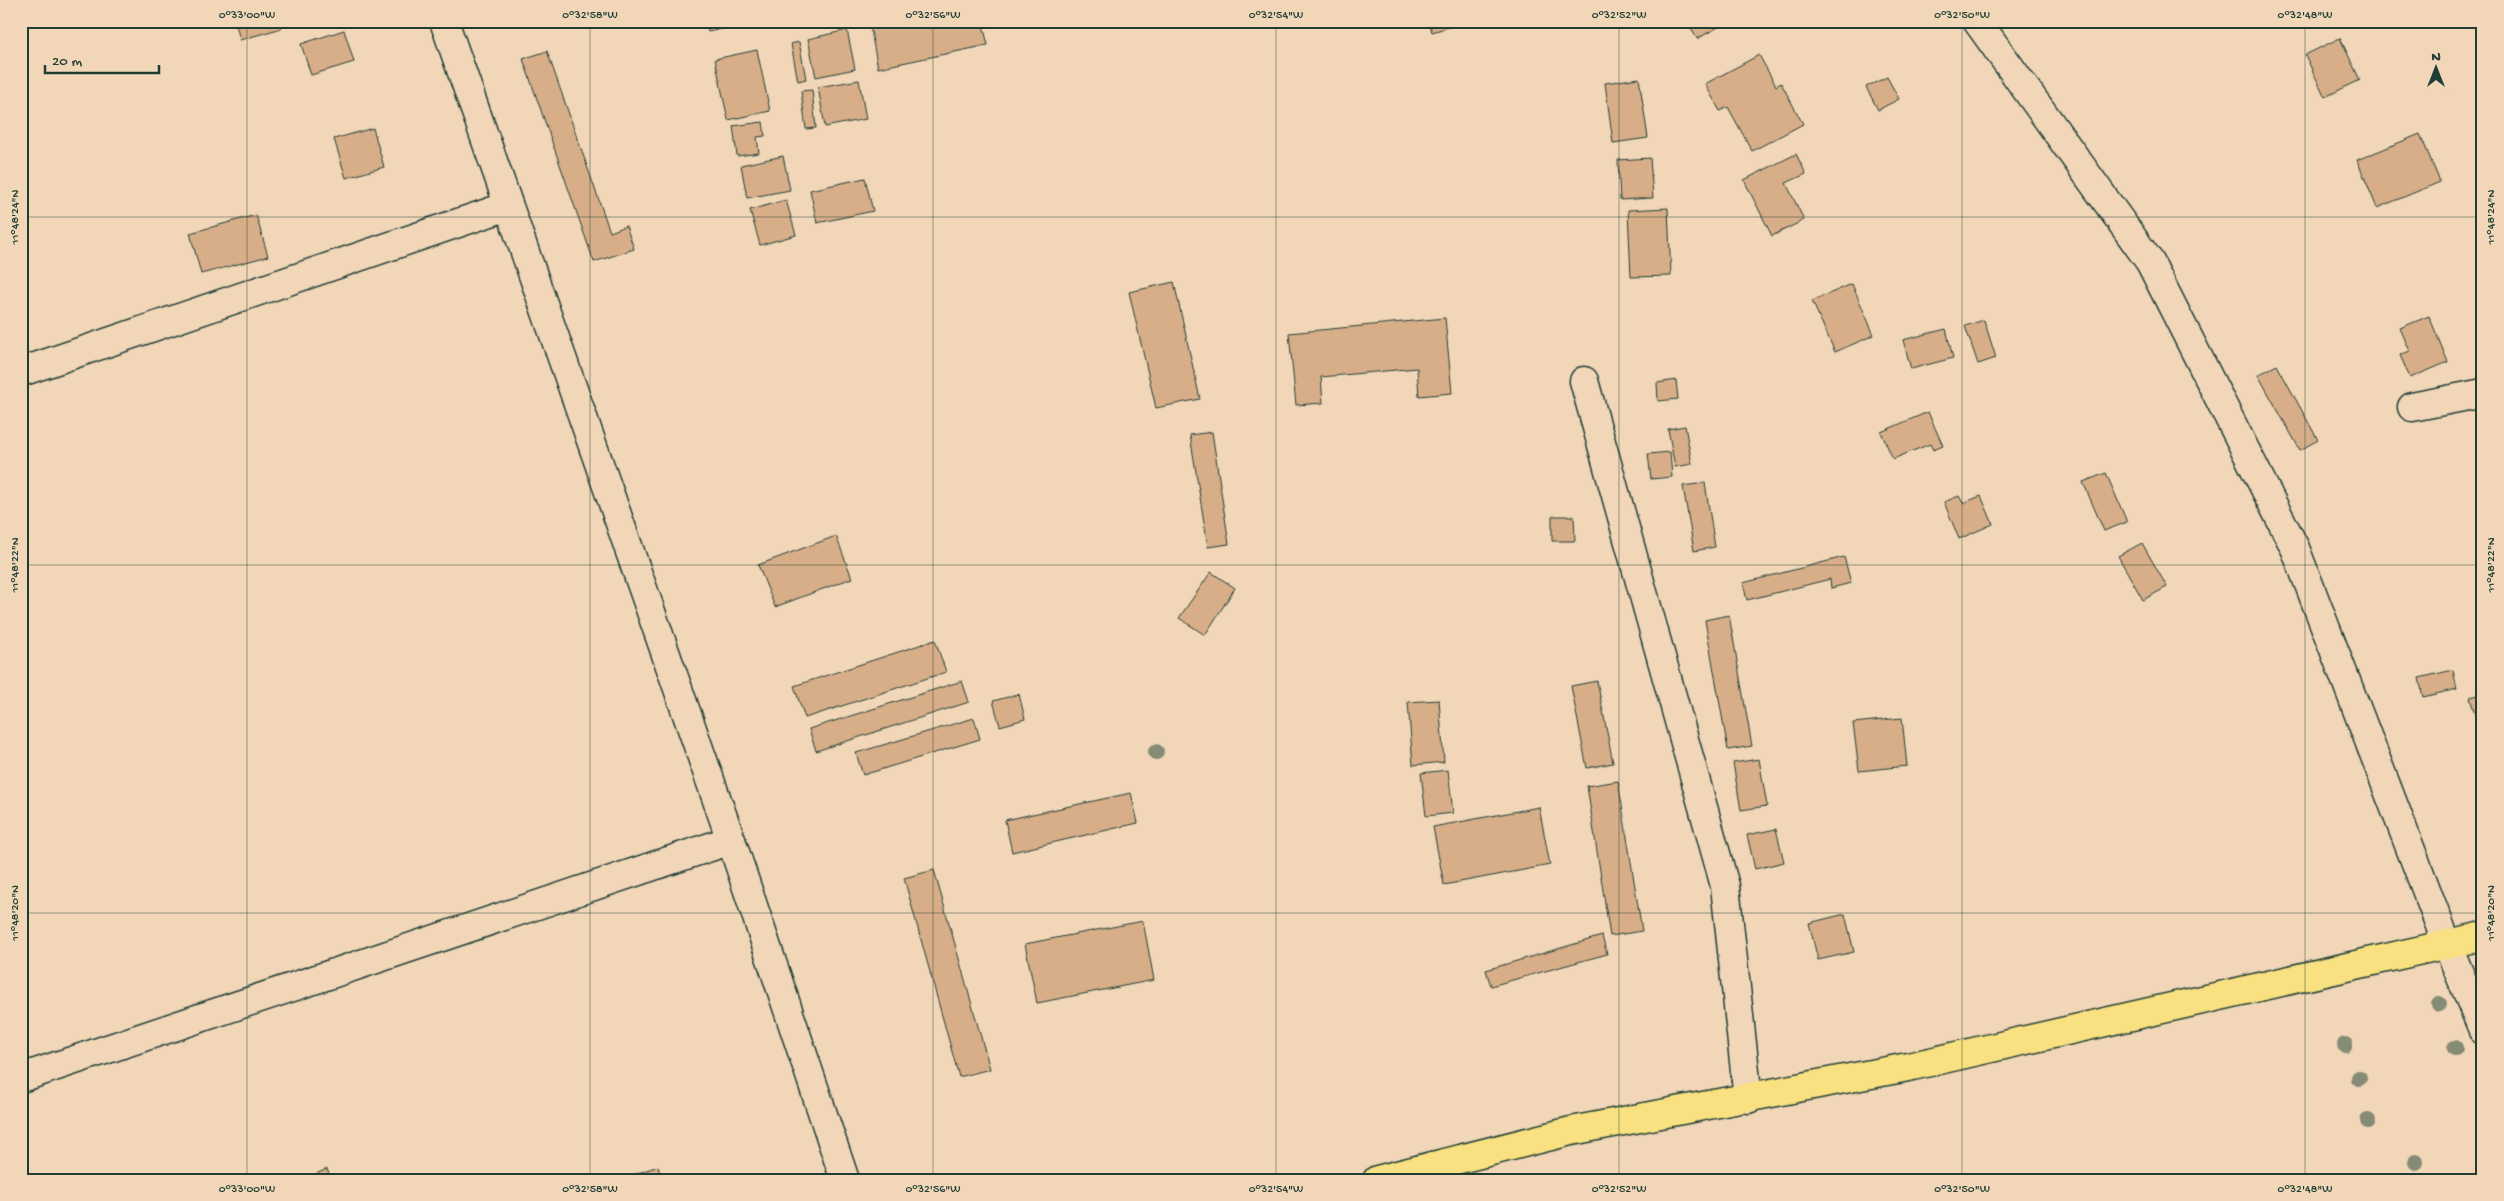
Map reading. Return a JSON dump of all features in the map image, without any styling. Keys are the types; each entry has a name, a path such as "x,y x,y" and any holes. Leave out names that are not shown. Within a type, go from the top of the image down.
{"main road":[{"path":"1377,1180 1571,1131 1748,1099 1908,1067 2483,936"}],"street":[{"path":"444,21 731,840 845,1180"},
{"path":"1977,21 2150,262 2286,530 2299,557 2447,944 2483,1030"},
{"path":"21,372 508,206"},
{"path":"1584,381 1725,886 1748,1099"},
{"path":"2412,407 2483,393"},
{"path":"21,1078 731,840"}],"building":[{"path":"235,21 280,21 282,28 240,40"},
{"path":"705,21 754,21 754,22 708,32"},
{"path":"869,21 982,21 988,45 878,68"},
{"path":"1429,21 1470,21 1432,32"},
{"path":"1687,21 1729,21 1697,39"},
{"path":"344,30 354,62 311,75 301,44"},
{"path":"847,30 855,69 816,77 808,39"},
{"path":"2340,38 2360,80 2325,97 2305,55"},
{"path":"799,42 806,79 798,81 791,44"},
{"path":"757,50 770,111 728,120 715,59"},
{"path":"547,51 610,232 626,226 634,249 594,262 523,59"},
{"path":"1759,55 1776,86 1781,83 1803,124 1752,151 1728,107 1720,111 1705,84"},
{"path":"1887,77 1899,99 1878,110 1866,87"},
{"path":"1639,78 1648,138 1613,143 1605,83"},
{"path":"859,80 866,119 825,127 818,87"},
{"path":"812,90 816,128 806,129 801,91"},
{"path":"763,122 765,136 757,137 759,153 737,156 733,126"},
{"path":"373,128 384,167 346,178 334,139"},
{"path":"2420,134 2440,182 2377,208 2357,160"},
{"path":"1796,154 1806,174 1786,183 1804,220 1772,236 1744,180"},
{"path":"783,156 790,190 747,198 741,165"},
{"path":"1650,158 1653,198 1620,200 1618,160"},
{"path":"865,178 873,211 817,223 810,190"},
{"path":"786,200 796,235 760,245 750,210"},
{"path":"1668,208 1671,276 1631,277 1628,210"},
{"path":"256,215 268,256 201,274 190,233"},
{"path":"1174,282 1200,399 1156,408 1129,292"},
{"path":"1852,284 1874,335 1835,352 1812,301"},
{"path":"2429,316 2448,362 2410,378 2400,355 2410,351 2400,328"},
{"path":"1445,318 1452,393 1419,396 1417,368 1321,377 1323,403 1296,405 1289,333"},
{"path":"1984,320 1996,358 1978,364 1965,326"},
{"path":"1946,329 1953,358 1911,369 1903,340"},
{"path":"2277,365 2318,440 2300,450 2258,375"},
{"path":"1676,380 1678,399 1658,401 1657,383"},
{"path":"1928,412 1943,446 1933,450 1930,444 1893,459 1881,432"},
{"path":"1685,426 1692,464 1675,467 1668,429"},
{"path":"1212,432 1229,544 1208,547 1190,435"},
{"path":"1670,452 1672,477 1651,479 1648,454"},
{"path":"2106,473 2127,522 2104,531 2083,482"},
{"path":"1705,483 1715,547 1694,551 1683,486"},
{"path":"1959,496 1963,503 1981,496 1993,524 1959,539 1944,502"},
{"path":"1552,516 1574,516 1575,541 1552,541"},
{"path":"836,536 852,578 775,607 758,565"},
{"path":"2142,543 2167,587 2143,600 2118,556"},
{"path":"1844,557 1851,583 1831,588 1830,579 1747,600 1743,583"},
{"path":"1211,572 1235,588 1205,635 1179,618"},
{"path":"1729,615 1752,746 1728,750 1705,620"},
{"path":"935,640 946,672 805,718 794,686"},
{"path":"2453,670 2457,689 2423,697 2419,678"},
{"path":"962,681 969,702 816,751 809,729"},
{"path":"1597,681 1613,763 1587,768 1571,686"},
{"path":"1019,694 1025,719 1000,726 993,701"},
{"path":"2483,694 2483,736 2481,737 2470,697"},
{"path":"1439,700 1444,762 1413,765 1408,702"},
{"path":"974,718 980,739 863,775 856,753"},
{"path":"1902,718 1907,766 1859,771 1853,723"},
{"path":"1759,759 1767,806 1741,810 1733,763"},
{"path":"1448,770 1453,813 1426,816 1421,773"},
{"path":"1618,781 1642,931 1610,936 1587,786"},
{"path":"1131,793 1138,823 1012,852 1005,820"},
{"path":"1539,807 1550,865 1444,885 1433,827"},
{"path":"1776,829 1784,862 1755,869 1747,835"},
{"path":"934,870 990,1069 959,1077 904,878"},
{"path":"1845,914 1854,952 1818,960 1809,923"},
{"path":"1143,921 1154,980 1037,1003 1025,944"},
{"path":"1602,936 1607,954 1491,986 1486,970"},
{"path":"658,1166 662,1180 618,1180"},
{"path":"327,1169 331,1180 302,1180"}]}
